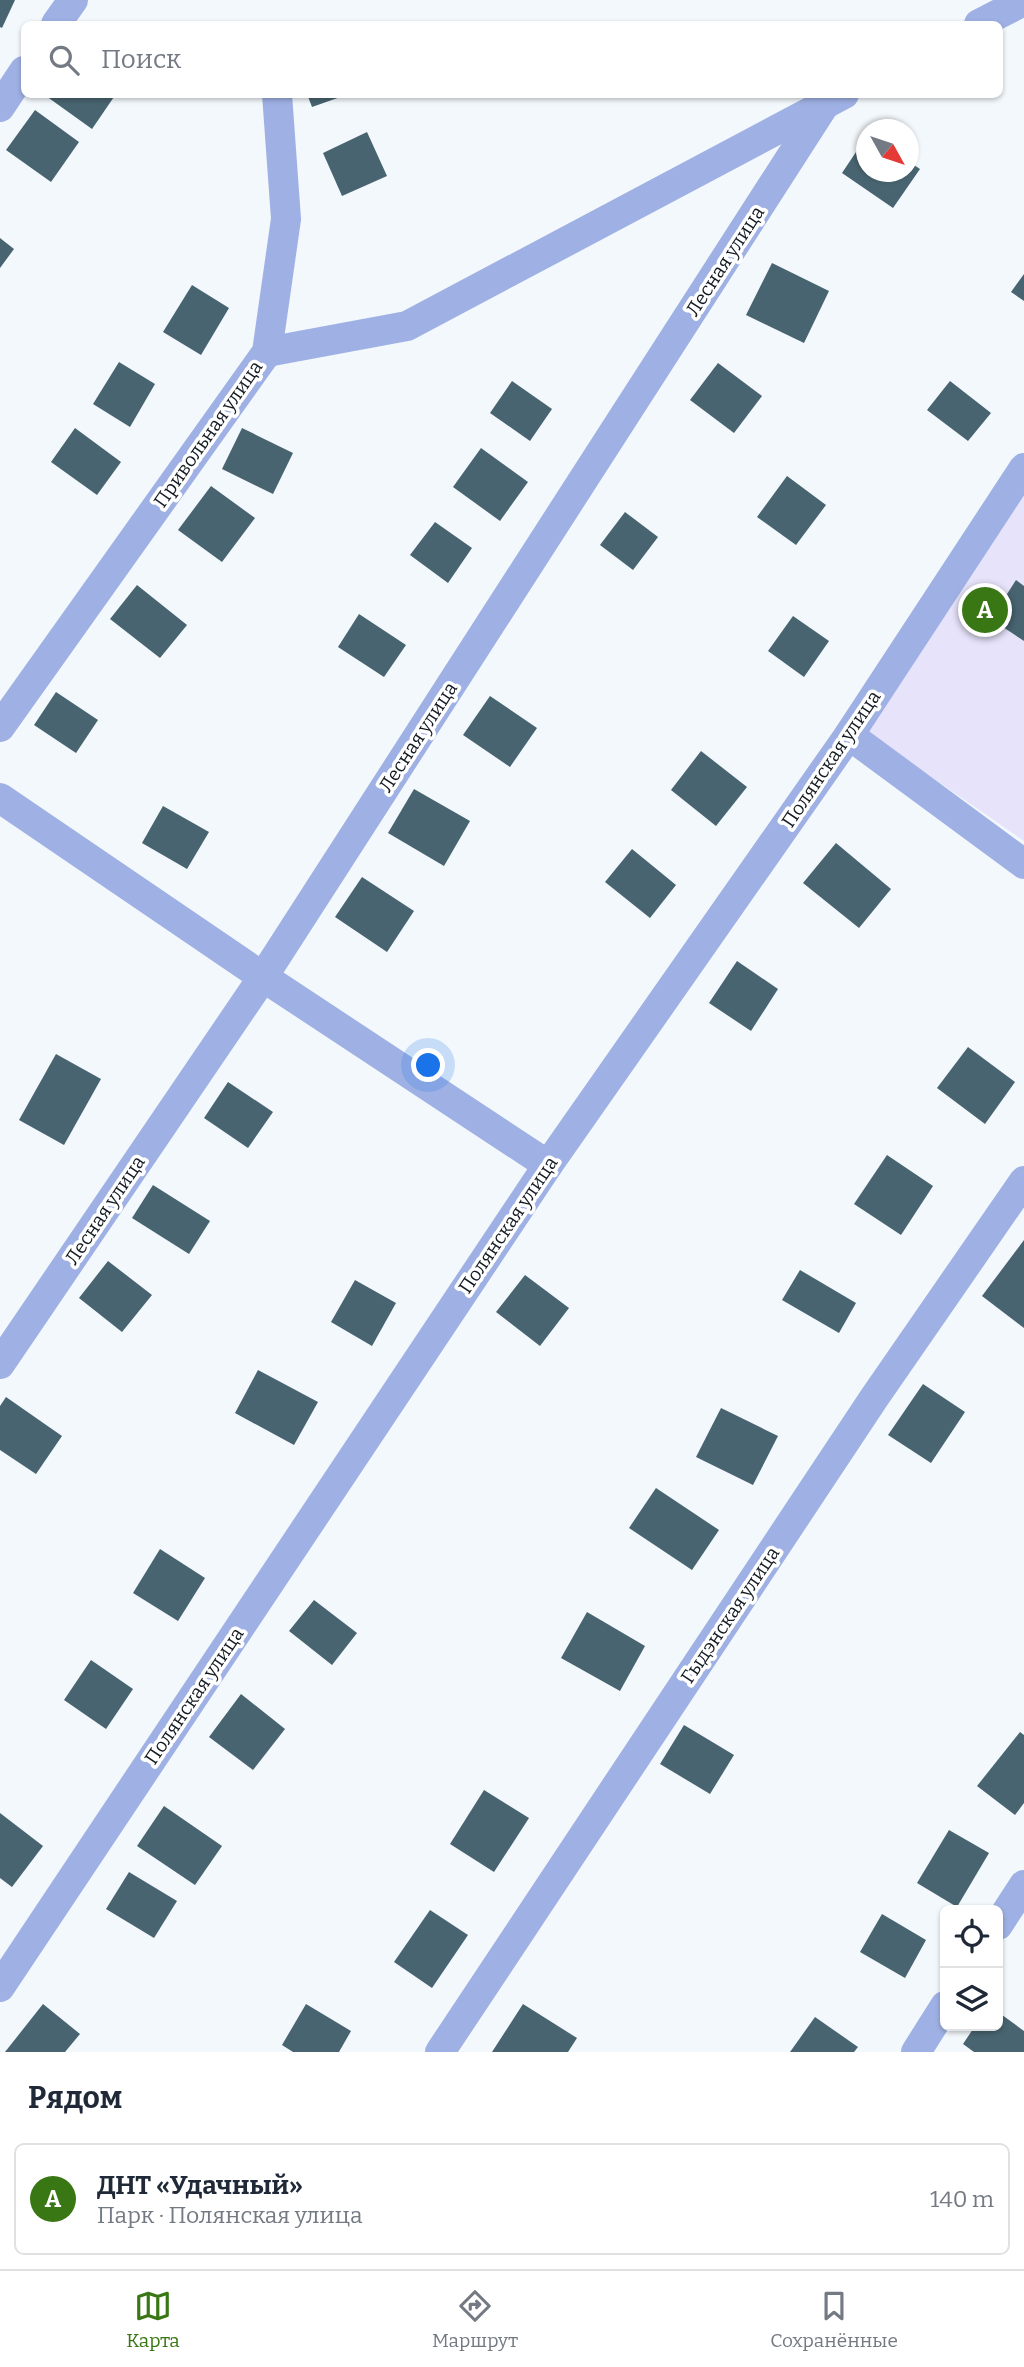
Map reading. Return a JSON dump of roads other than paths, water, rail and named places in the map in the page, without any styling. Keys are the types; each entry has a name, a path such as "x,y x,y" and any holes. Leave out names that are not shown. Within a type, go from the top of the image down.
{"street":[{"path":"58,21 73,0"},
{"path":"985,21 1024,1"},
{"path":"0,107 21,76"},
{"name":"Привольная улица","path":"0,727 267,352 286,219 277,98"},
{"path":"267,352 407,326 835,99"},
{"name":"Лесная улица","path":"0,1364 263,978 835,99"},
{"name":"Полянская улица","path":"0,1987 548,1165 849,735 1024,468"},
{"path":"849,735 1024,864"},
{"path":"0,798 263,978 548,1165"},
{"name":"Гыдэнская улица","path":"440,2052 874,1398 1024,1181"},
{"path":"1003,1917 1024,1885"},
{"path":"916,2052 940,2014"}],"place":[{"name":"ДНТ «Удачный»","path":"985,610"}]}
